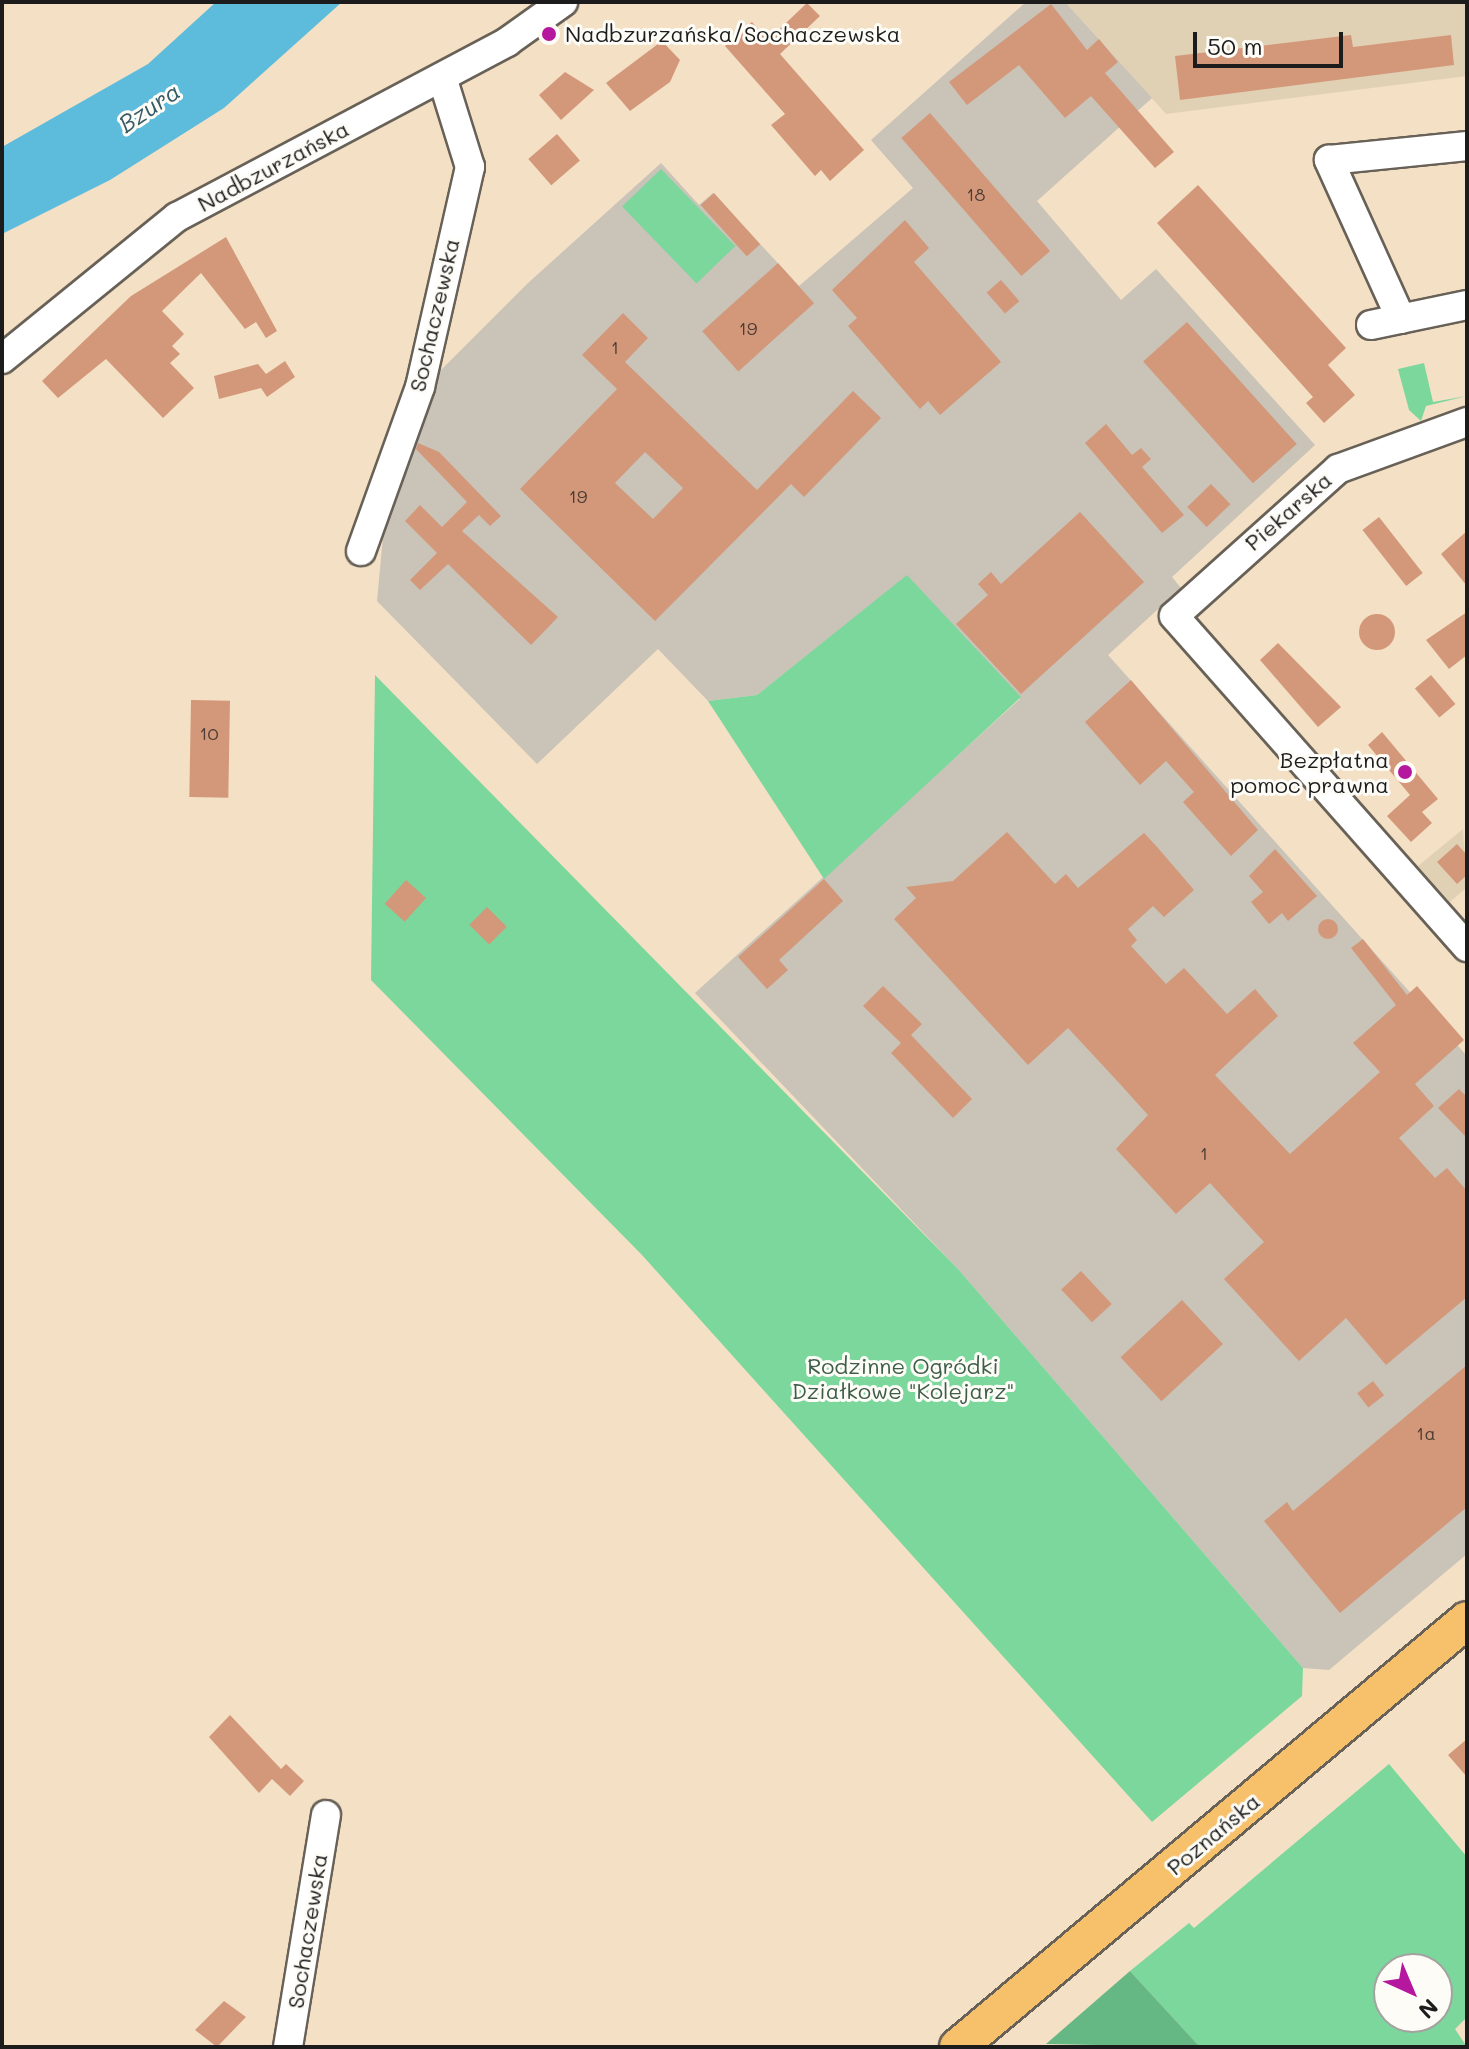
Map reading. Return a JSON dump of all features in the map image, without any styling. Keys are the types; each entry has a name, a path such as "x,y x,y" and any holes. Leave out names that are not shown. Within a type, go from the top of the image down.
{"main road":[{"name":"Poznańska","path":"958,2047 1467,1620"}],"street":[{"name":"Nadbzurzańska","path":"2,359 177,217 442,77 563,2"},
{"name":"Sochaczewska","path":"361,551 420,387 470,167 442,77"},
{"path":"1401,319 1329,160 1467,146"},
{"path":"1371,325 1467,305"},
{"name":"Piekarska","path":"1467,422 1338,469 1174,616 1467,947"},
{"name":"Sochaczewska","path":"288,2047 326,1815"}],"shaded area":[{"path":"1026,2 1065,2 1152,98 1037,201 1121,300 1156,269 1315,445 1172,577 1181,588 1108,655 1467,1056 1467,1554 1329,1670 1303,1668 958,1269 695,993 1020,699 907,576 757,695 708,701 658,649 537,764 377,601 383,537 438,373 527,284 661,163 699,205 713,193 799,286 913,188 871,140"},
{"path":"1065,2 1467,2 1467,76 1166,114"},
{"path":"1463,829 1467,887 1450,902 1418,866"}],"green space":[{"path":"661,169 735,246 696,283 622,207"},
{"path":"1424,363 1433,402 1467,396 1426,406 1421,421 1409,410 1398,369"},
{"path":"907,575 1021,697 824,879 708,701 757,695"},
{"name":"Rodzinne Ogródki Działkowe \"Kolejarz\"","path":"375,675 958,1269 1303,1668 1302,1696 1152,1822 642,1255 371,980"},
{"path":"1389,1764 1467,1857 1467,2017 1455,2029 1467,2047 1200,2047 1130,1971 1189,1923 1194,1928"},
{"path":"1130,1971 1200,2047 1046,2044 1092,2004"}],"water":[{"name":"Bzura","path":"216,2 342,2 224,108 110,180 2,234 2,147 148,64"}],"building":[{"path":"807,3 820,16 780,54 864,150 830,181 821,170 815,176 771,125 785,114 725,46 752,22 768,40"},
{"path":"1051,4 1087,50 1099,39 1118,62 1105,73 1174,152 1155,168 1091,96 1065,118 1019,65 967,105 949,82"},
{"path":"1351,35 1353,47 1451,35 1454,65 1180,100 1175,56"},
{"path":"662,41 680,60 670,82 630,111 606,83"},
{"path":"565,72 594,90 561,120 539,95"},
{"path":"930,113 1050,251 1021,276 901,138"},
{"path":"557,134 580,160 551,185 528,159"},
{"path":"1198,185 1346,348 1328,365 1355,395 1324,423 1306,403 1313,397 1157,223"},
{"path":"714,193 760,244 747,256 701,205"},
{"path":"905,220 929,248 914,262 1001,362 940,415 928,401 920,409 848,326 857,318 832,290"},
{"path":"226,237 277,331 266,338 256,322 245,329 201,273 162,311 184,334 172,346 180,354 170,363 194,388 163,418 106,359 58,398 42,381 131,296"},
{"path":"778,263 814,303 738,371 702,331"},
{"path":"1001,280 1019,301 1005,314 987,292"},
{"path":"623,313 648,338 625,362 757,490 853,391 881,418 804,497 791,484 655,621 520,489 617,389 582,355","holes":["645,452 683,488 653,519 615,483"]},
{"path":"1187,322 1297,444 1253,483 1143,361"},
{"path":"285,361 295,377 267,397 261,388 219,399 214,376 258,364 266,374"},
{"path":"1106,424 1132,455 1141,448 1151,459 1142,467 1184,515 1162,533 1085,443"},
{"path":"418,443 439,452 501,516 490,526 479,515 462,531 558,617 531,645 448,564 420,590 410,580 437,553 405,521 420,505 442,527 467,502 416,449"},
{"path":"1211,484 1230,504 1207,527 1187,507"},
{"path":"1080,512 1144,582 1021,694 956,624 988,595 978,584 991,572 1001,584"},
{"path":"1379,517 1423,573 1406,586 1362,530"},
{"path":"1467,531 1467,586 1441,554"},
{"path":"1467,612 1467,655 1449,669 1426,640"},
{"path":"1377,614 1390,619 1395,632 1390,645 1377,650 1364,645 1359,632 1364,619"},
{"path":"1278,643 1341,707 1318,727 1260,660"},
{"path":"1431,675 1455,704 1439,718 1415,688"},
{"path":"1131,680 1258,830 1231,856 1183,802 1194,792 1166,761 1140,785 1085,722"},
{"path":"191,700 230,701 228,798 189,797"},
{"path":"1382,732 1438,799 1422,812 1432,823 1411,842 1387,816 1410,795 1368,745"},
{"path":"1007,832 1055,884 1066,874 1078,888 1144,833 1158,848 1194,890 1164,917 1153,906 1128,929 1137,940 1131,946 1166,984 1184,968 1227,1014 1255,989 1278,1016 1215,1075 1290,1154 1380,1072 1353,1043 1396,1005 1351,948 1363,939 1407,995 1417,986 1464,1040 1415,1084 1434,1106 1399,1138 1435,1178 1447,1168 1467,1191 1467,1297 1386,1365 1346,1318 1299,1361 1224,1279 1264,1242 1210,1183 1176,1214 1116,1149 1148,1115 1120,1084 1068,1028 1028,1065 894,919 916,898 906,887 953,881"},
{"path":"1457,844 1467,855 1467,875 1457,884 1437,862"},
{"path":"1275,849 1317,896 1288,921 1282,913 1269,924 1251,902 1263,892 1249,876"},
{"path":"824,879 843,901 779,960 788,970 767,989 738,957"},
{"path":"406,880 426,898 405,922 385,904"},
{"path":"487,907 507,927 489,944 469,925"},
{"path":"1328,919 1335,922 1338,929 1335,936 1328,939 1321,936 1318,929 1321,922"},
{"path":"883,986 922,1024 911,1035 972,1099 953,1118 891,1053 901,1043 863,1006"},
{"path":"1459,1089 1467,1097 1467,1138 1438,1108"},
{"path":"1081,1271 1112,1304 1092,1322 1061,1289"},
{"path":"1182,1300 1223,1344 1161,1401 1121,1357"},
{"path":"1467,1365 1467,1507 1340,1613 1264,1521 1287,1502 1293,1511"},
{"path":"1373,1381 1384,1395 1368,1407 1357,1393"},
{"path":"230,1715 281,1769 286,1764 304,1781 290,1796 272,1779 259,1793 209,1737"},
{"path":"1467,1739 1467,1777 1448,1755"},
{"path":"224,2001 246,2017 217,2047 195,2030"}],"place":[{"name":"Nadbzurzańska/Sochaczewska","path":"549,34"},
{"name":"Bezpłatna pomoc prawna","path":"1405,772"}]}
